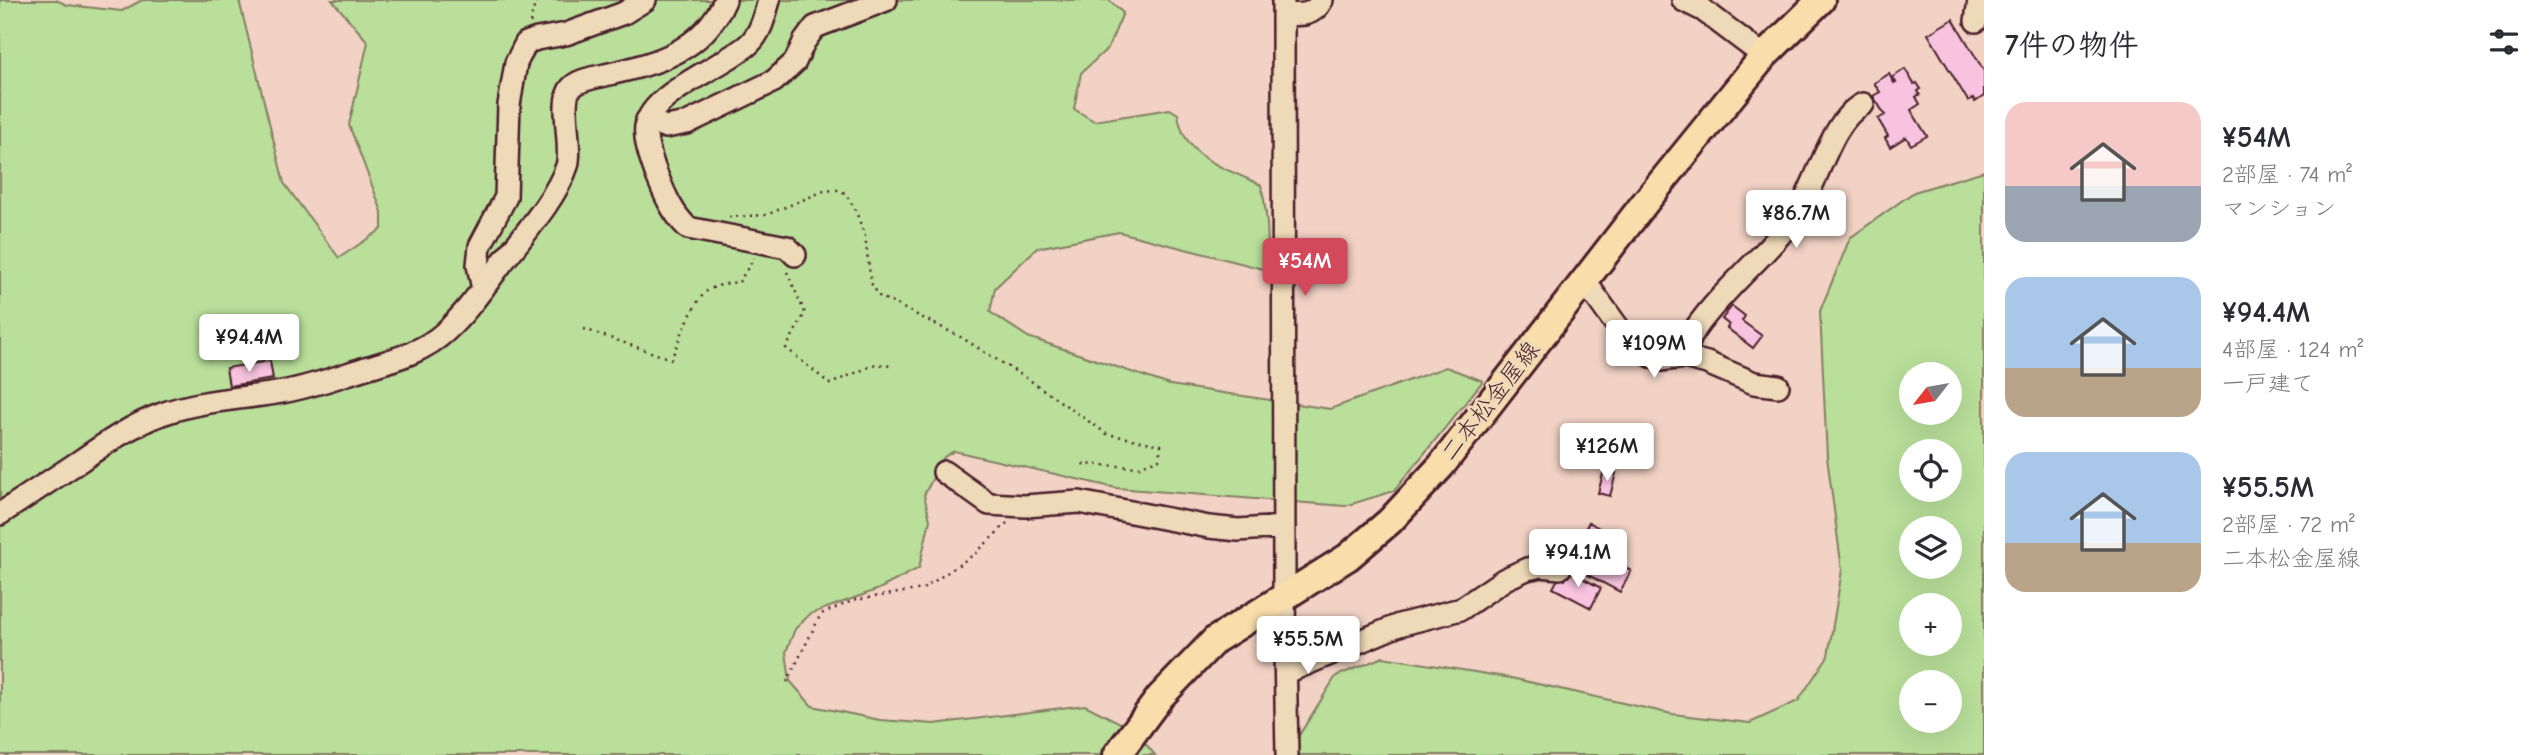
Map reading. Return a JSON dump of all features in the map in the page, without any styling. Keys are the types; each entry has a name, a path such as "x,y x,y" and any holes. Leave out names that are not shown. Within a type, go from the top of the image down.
{"main road":[{"name":"二本松金屋線","path":"1117,755 1160,697 1215,640 1348,557 1390,522 1441,466 1584,280 1764,56 1821,0"}],"street":[{"path":"483,289 478,254 506,197 509,106 516,63 526,43 566,34 624,13 645,0"},
{"path":"0,514 135,425 162,414 190,406 285,391 407,356 444,334 530,228 567,165 569,145 566,127 571,87 583,80 642,66 692,44 705,33 725,0"},
{"path":"769,0 761,25 747,46 672,93 657,106 648,120 646,135 651,161 663,190 680,220 688,228 787,247 795,255"},
{"path":"648,120 666,127 687,123 774,82 795,62 804,41 815,27 886,0"},
{"path":"1287,755 1284,597 1283,7 1309,14 1317,10 1322,0"},
{"path":"1683,0 1703,10 1764,56"},
{"path":"1976,21 1979,0"},
{"path":"1684,357 1694,330 1786,231 1807,197 1844,121 1854,108 1863,104"},
{"path":"1584,280 1625,337 1642,351 1660,359 1684,357 1707,363 1754,383 1778,386"},
{"path":"944,472 989,504 1025,506 1079,502 1209,527 1238,530 1284,527"},
{"path":"1287,672 1399,625 1461,609 1505,579 1527,569 1541,566 1560,568"}],"path":[{"path":"728,217 766,215 824,191 837,190 845,193 855,209 865,236 871,283 879,296 959,336 1031,381 1107,434 1161,445 1159,459 1139,467 1080,464"},
{"path":"584,329 671,359 689,318 707,291 724,284 739,282 763,244"},
{"path":"795,255 784,264 805,313 786,348 830,383 876,364 891,366"},
{"path":"788,682 821,614 855,600 923,589 976,553 1025,506"}],"green space":[{"path":"0,0 56,0 67,5 122,11 142,0 239,0 284,183 339,258 382,229 382,212 349,125 368,42 332,0 1109,0 1123,13 1108,48 1081,73 1074,109 1094,121 1170,109 1178,114 1188,142 1197,152 1220,167 1261,185 1267,227 1267,270 1119,232 1037,248 995,288 990,312 1028,337 1170,385 1330,409 1446,367 1483,381 1394,491 1345,506 1116,488 954,451 944,457 924,495 930,520 919,568 879,589 810,614 795,629 786,652 790,681 812,706 880,720 934,724 1085,705 1134,730 1155,755 0,755"},
{"path":"1984,171 1984,755 1292,755 1298,737 1336,676 1383,657 1511,678 1672,714 1750,723 1798,701 1828,656 1842,570 1827,457 1820,311 1850,238 1914,192"}],"building":[{"path":"1953,19 1984,71 1984,96 1975,102 1973,98 1968,101 1928,34"},
{"path":"1905,69 1914,84 1917,83 1921,89 1918,91 1920,95 1916,97 1920,104 1911,110 1927,136 1911,145 1906,137 1890,147 1885,138 1888,136 1878,119 1885,115 1873,96 1880,92 1874,83 1889,74 1894,83 1896,82 1893,77"},
{"path":"1732,306 1745,316 1742,321 1762,336 1753,348 1727,328 1729,325 1722,319"},
{"path":"270,361 273,379 229,386 226,368"},
{"path":"1604,470 1616,473 1610,496 1598,493"},
{"path":"1589,522 1599,528 1591,543 1581,537"},
{"path":"1582,545 1631,571 1620,592 1571,566"},
{"path":"1569,571 1601,588 1591,608 1553,588 1559,577 1565,580"}]}
